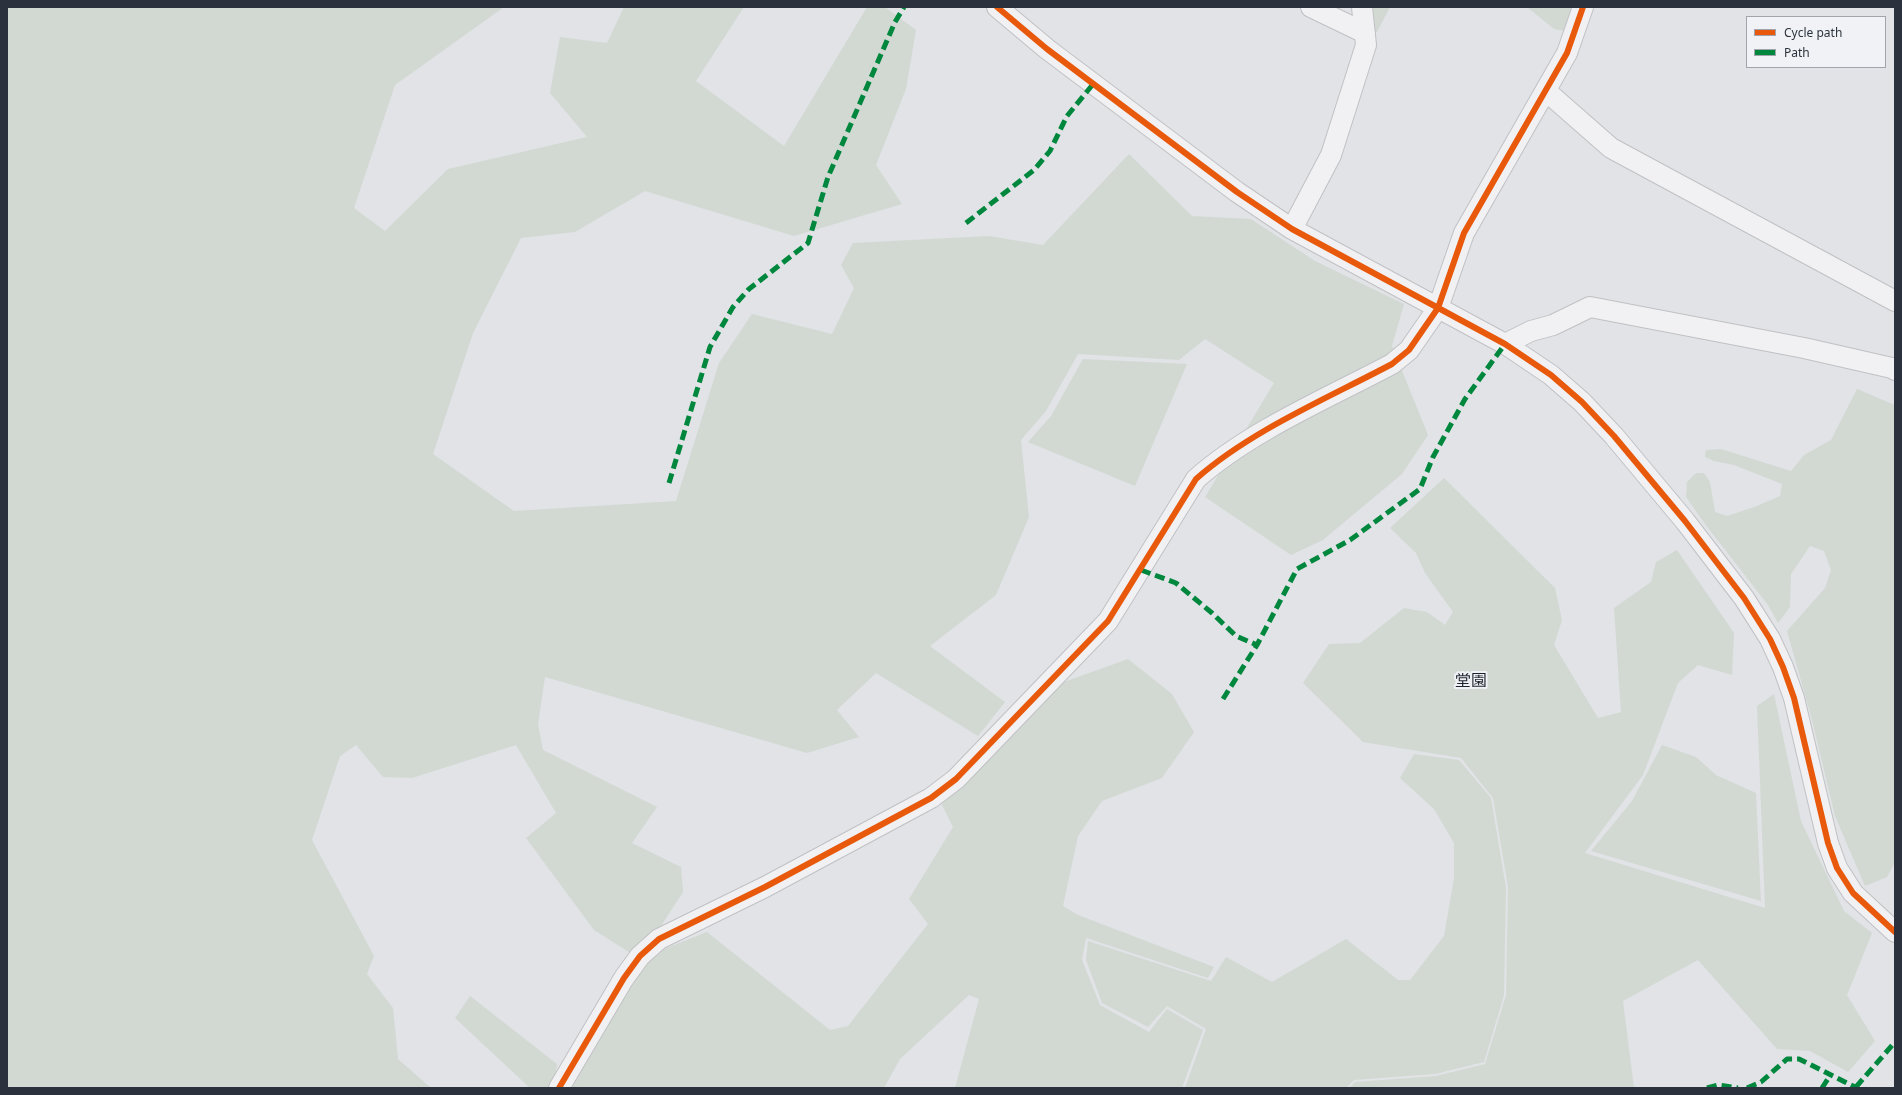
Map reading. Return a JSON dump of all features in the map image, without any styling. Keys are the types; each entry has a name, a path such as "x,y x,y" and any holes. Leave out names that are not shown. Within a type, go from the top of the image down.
{"street":[{"path":"997,7 1047,49 1237,192 1292,229 1505,344 1551,374 1582,402 1614,436 1685,521 1744,598 1770,639 1784,667 1794,698 1828,843 1837,868 1853,893 1895,932"},
{"path":"1311,7 1365,33"},
{"path":"1292,229 1331,155 1366,45 1362,7"},
{"path":"559,1088 624,978 640,956 658,939 765,887 931,798 956,779 1108,621 1196,479 1214,463 1270,429 1392,364 1409,350 1438,308 1464,233 1567,53 1583,7"},
{"path":"1546,91 1611,148 1895,302"},
{"path":"1505,344 1532,332 1553,325 1590,307 1804,348 1894,367"}],"shaded area":[{"path":"7,7 504,7 395,85 354,208 385,231 448,169 587,137 550,93 560,37 607,43 624,7 744,7 696,81 784,146 867,7 885,7 916,30 906,89 876,165 902,204 794,236 645,191 575,232 521,238 473,333 433,454 514,511 676,501 719,363 752,314 832,334 854,288 841,265 853,243 989,236 1043,245 1129,154 1192,216 1251,219 1315,261 1404,304 1392,346 1428,435 1402,474 1323,540 1291,555 1205,497 1274,383 1205,339 1179,360 1078,354 1046,411 1021,440 1029,517 996,595 930,646 1005,702 978,736 876,673 837,710 859,737 807,753 545,677 538,724 543,750 657,807 632,843 681,867 683,892 659,929 632,954 594,930 526,838 556,813 516,745 412,778 383,777 356,745 340,756 312,840 374,956 367,974 393,1008 398,1059 431,1088 7,1088"},
{"path":"1369,7 1390,7 1377,32 1371,29"},
{"path":"1527,7 1577,7 1566,31 1554,29"},
{"path":"1083,359 1187,364 1135,486 1028,442 1051,416"},
{"path":"1857,389 1895,405 1895,862 1887,877 1865,886 1835,816 1812,720 1787,631 1825,588 1831,570 1824,551 1810,546 1791,574 1790,607 1778,623 1768,605 1686,497 1687,482 1696,473 1704,473 1710,482 1715,512 1727,516 1757,506 1780,496 1782,484 1734,465 1714,461 1705,457 1706,450 1721,449 1791,471 1804,455 1831,440"},
{"path":"1444,478 1555,588 1562,620 1554,645 1598,718 1621,712 1614,608 1651,582 1656,562 1677,550 1734,633 1732,675 1698,665 1678,683 1643,775 1585,853 1765,908 1757,706 1774,694 1801,821 1844,911 1872,933 1847,995 1875,1041 1848,1072 1810,1051 1777,1049 1698,960 1623,1001 1634,1088 1349,1088 1355,1082 1436,1076 1485,1064 1506,995 1508,887 1493,798 1461,758 1363,742 1303,683 1329,644 1360,643 1404,608 1427,612 1445,625 1453,612 1425,573 1416,553 1390,528"},
{"path":"1128,659 1172,694 1194,732 1162,778 1102,801 1078,836 1063,906 1078,915 1214,967 1208,978 1086,938 1082,960 1100,1005 1149,1032 1167,1009 1203,1030 1182,1088 955,1088 979,999 969,995 900,1059 884,1088 571,1088 640,970 664,949 707,932 830,1030 848,1026 928,924 909,899 953,827 941,803 971,771 1064,682"},
{"path":"1662,745 1696,757 1716,775 1756,793 1761,901 1591,851 1632,801"},
{"path":"1414,754 1459,760 1491,798 1506,888 1504,995 1484,1062 1435,1074 1354,1080 1346,1088 1185,1088 1206,1029 1167,1006 1148,1027 1102,1003 1086,960 1088,941 1211,981 1226,957 1272,982 1346,939 1398,980 1410,980 1444,936 1454,878 1454,843 1434,809 1400,778"},
{"path":"470,996 557,1064 555,1080 549,1088 530,1088 455,1018"}],"marked path":[{"path":"669,483 710,347 733,307 749,289 808,243 828,177 895,22 904,7"},
{"path":"966,223 1034,170 1050,151 1067,116 1094,83"},
{"path":"1223,699 1257,645 1297,569 1350,540 1420,489 1433,457 1465,399 1505,344"},
{"path":"1141,570 1176,583 1212,613 1236,636 1257,645"},
{"path":"1856,1087 1895,1042"},
{"path":"1747,1088 1761,1082 1787,1059 1799,1059 1857,1088"},
{"path":"1822,1088 1831,1074"},
{"path":"1707,1088 1718,1085 1738,1088"}],"cycle path":[{"path":"997,7 1047,49 1237,192 1292,229 1505,344 1551,375 1582,402 1614,436 1685,521 1744,598 1770,639 1783,667 1794,698 1828,843 1837,868 1853,893 1895,932"},
{"path":"559,1088 624,978 640,956 659,939 765,887 931,798 956,779 1108,621 1196,479 1217,462 1265,430 1392,364 1409,350 1438,308 1464,233 1567,53 1583,7"}],"district":[{"name":"堂園","path":"1471,681"}]}
